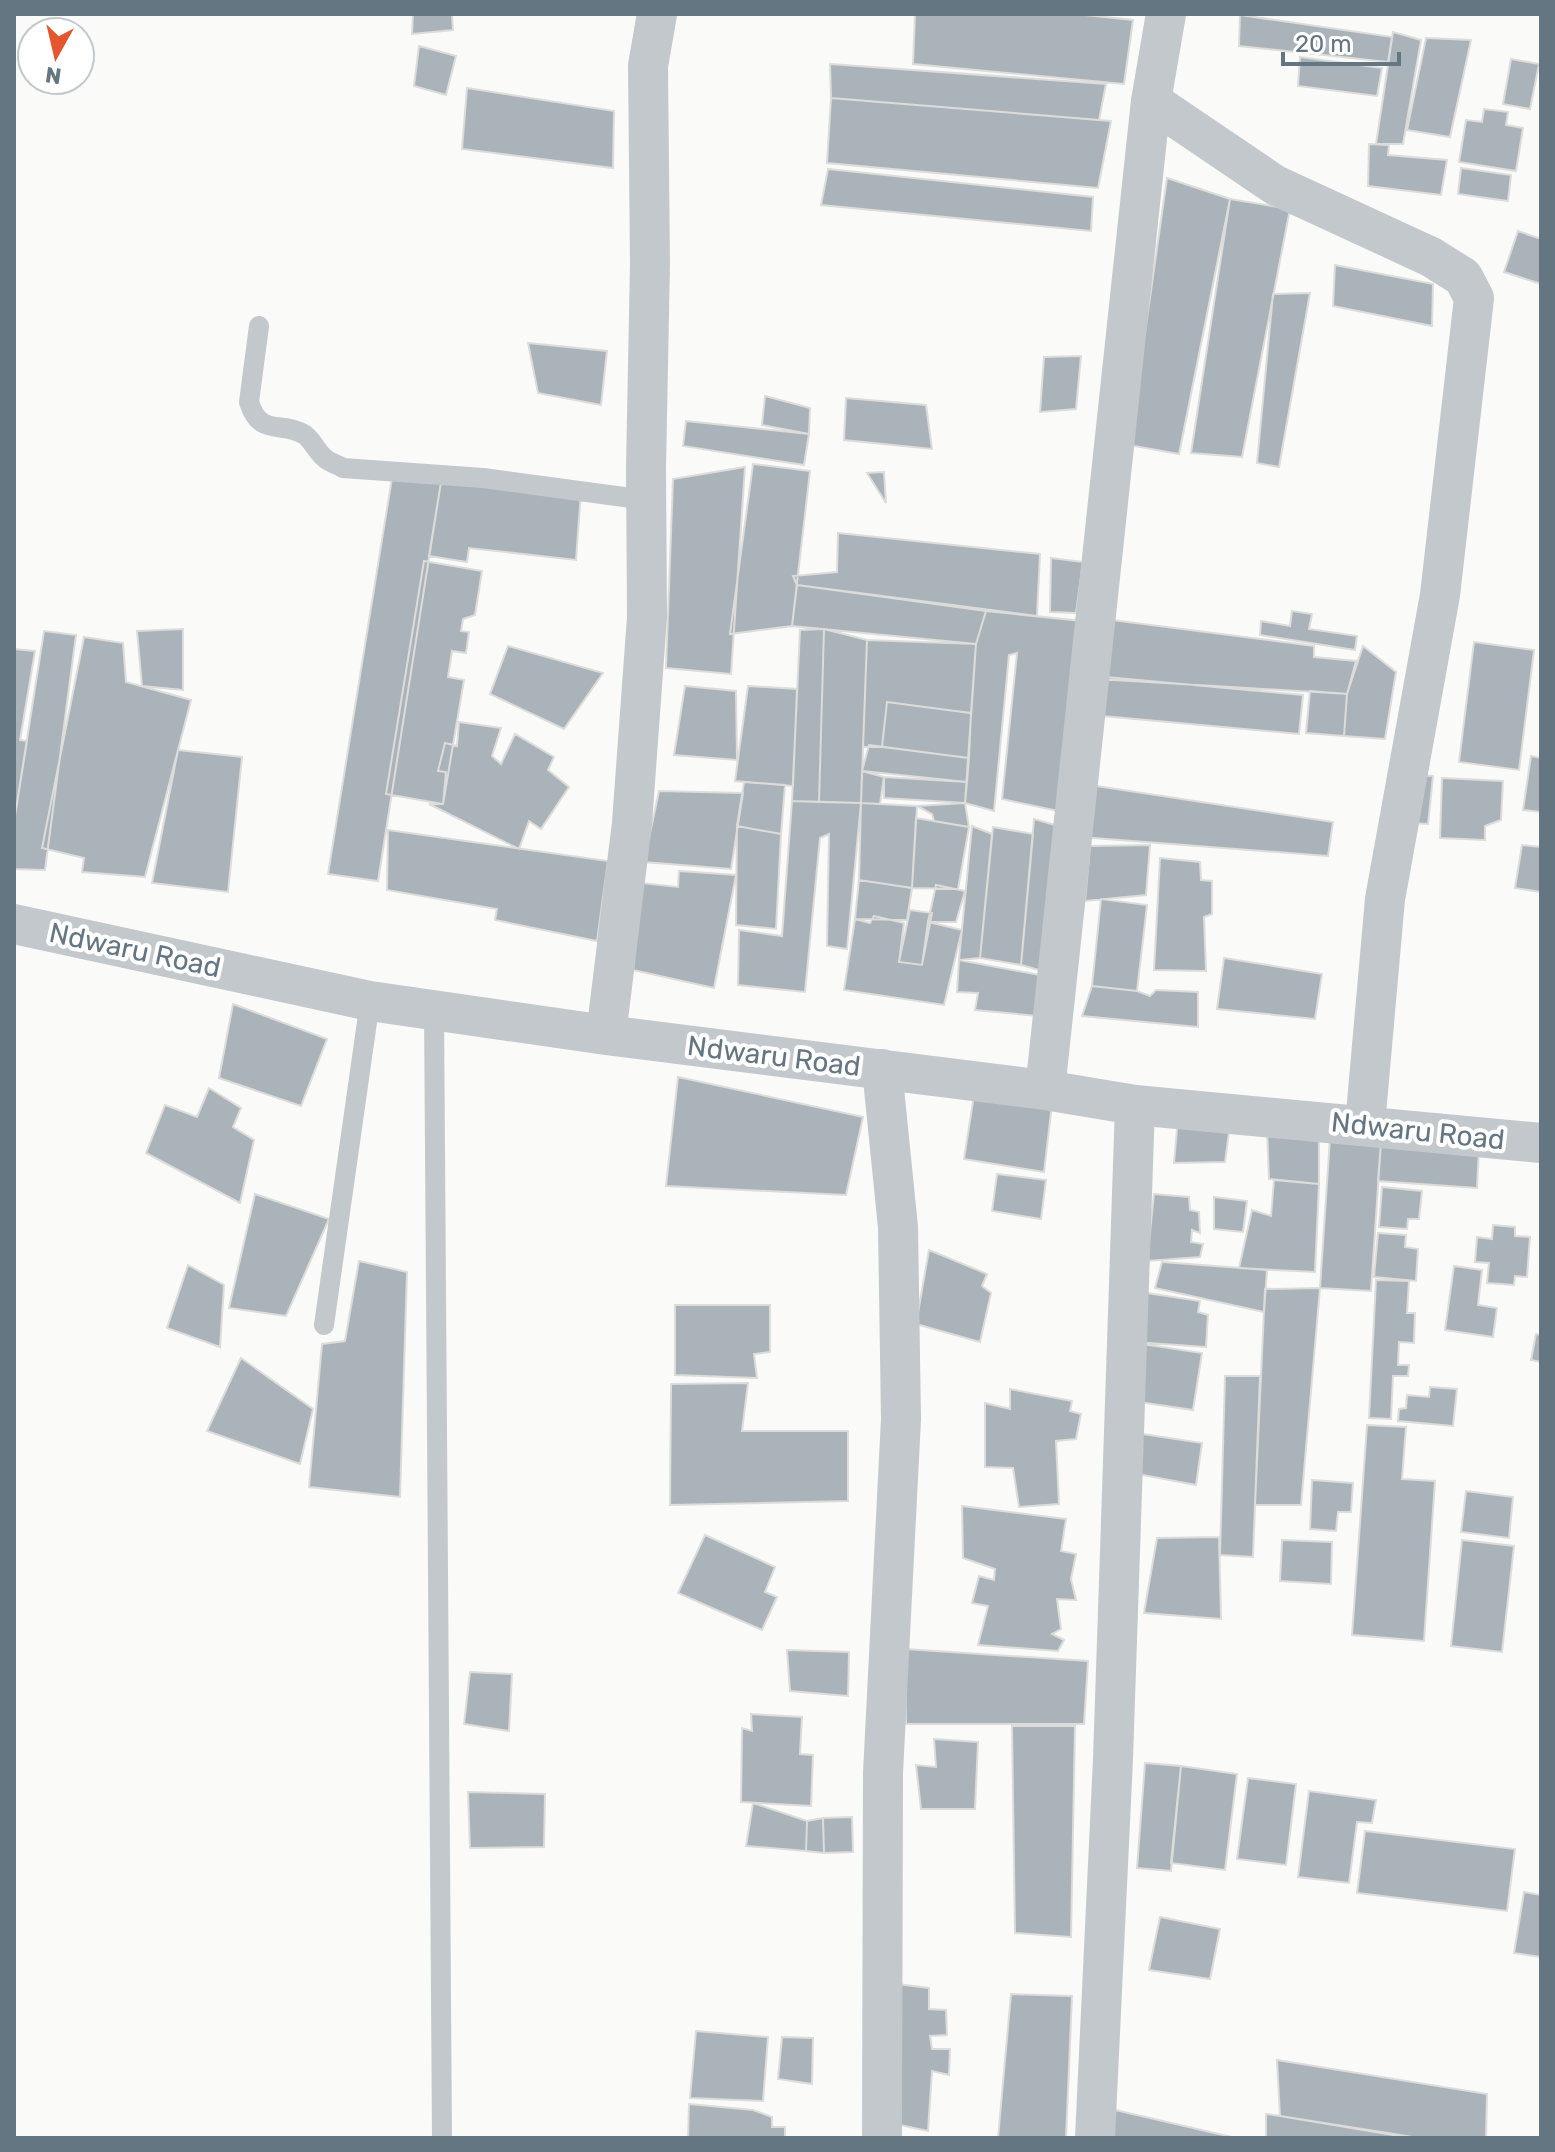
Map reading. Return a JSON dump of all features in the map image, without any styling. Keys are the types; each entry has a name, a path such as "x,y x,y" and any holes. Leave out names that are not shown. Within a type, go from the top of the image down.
{"street":[{"path":"606,1035 632,823 647,617 648,66 657,14"},
{"path":"1045,1090 1151,101 1166,14"},
{"path":"1151,101 1275,185 1431,257 1463,277 1474,298 1440,595 1385,899 1365,1125"},
{"name":"Ndwaru Road","path":"14,924 370,1001 606,1035 1045,1090 1135,1105 1541,1143"},
{"path":"882,1069 898,1227 901,1419 883,1773 882,2138"},
{"path":"1095,2138 1113,1759 1135,1105"}],"lane":[{"path":"259,326 249,402 253,414 266,425 305,435 324,459 343,468 483,478 646,500"},
{"path":"324,1325 370,1001"},
{"path":"434,1008 442,2138"}],"building":[{"path":"413,14 452,14 453,30 412,34"},
{"path":"915,14 1076,14 1133,20 1124,84 913,64"},
{"path":"1240,15 1392,37 1388,62 1239,46"},
{"path":"1393,32 1421,40 1403,144 1376,144"},
{"path":"1426,38 1471,40 1450,137 1407,130"},
{"path":"419,46 456,56 446,95 414,86"},
{"path":"1300,57 1382,68 1377,96 1298,86"},
{"path":"1511,59 1539,64 1530,109 1503,104"},
{"path":"830,64 1106,84 1099,120 831,98"},
{"path":"467,88 614,111 613,168 462,149"},
{"path":"831,98 1111,121 1098,188 827,163"},
{"path":"1484,109 1508,112 1506,125 1523,128 1516,171 1459,162 1466,120 1482,122"},
{"path":"1369,144 1389,145 1388,155 1447,160 1441,195 1368,186"},
{"path":"1461,168 1511,175 1508,201 1458,194"},
{"path":"828,169 1093,197 1091,231 821,205"},
{"path":"1167,178 1230,199 1179,454 1129,445"},
{"path":"1230,199 1290,209 1242,457 1191,453"},
{"path":"1518,231 1541,239 1541,284 1504,272"},
{"path":"1335,265 1433,284 1432,326 1333,306"},
{"path":"1310,293 1279,467 1257,463 1273,294"},
{"path":"528,343 607,351 601,405 538,393"},
{"path":"1081,356 1076,409 1040,412 1044,357"},
{"path":"765,396 810,408 809,434 762,425"},
{"path":"846,398 926,405 932,449 844,440"},
{"path":"686,421 809,434 804,465 683,446"},
{"path":"753,464 810,471 792,626 730,634"},
{"path":"745,467 731,674 666,668 673,479"},
{"path":"884,472 886,503 867,473"},
{"path":"392,478 441,482 378,881 328,874"},
{"path":"441,482 581,492 576,560 469,548 467,562 429,556"},
{"path":"838,533 1040,554 1037,616 797,585 793,576 837,572"},
{"path":"1051,558 1083,562 1076,613 1050,612"},
{"path":"424,561 482,571 475,615 463,619 461,631 469,632 466,653 452,651 448,677 464,680 443,804 386,794"},
{"path":"797,585 986,611 976,644 792,626"},
{"path":"986,611 1082,621 1063,812 1002,799 1017,653 1009,655 994,811 965,803 976,644"},
{"path":"1292,611 1312,614 1309,629 1357,636 1355,650 1260,635 1261,621 1290,626"},
{"path":"1112,620 1314,646 1314,657 1356,661 1347,694 1099,679"},
{"path":"183,629 183,690 142,686 137,631"},
{"path":"824,629 867,640 861,803 819,802"},
{"path":"824,629 819,802 792,801 800,630"},
{"path":"44,631 76,635 45,870 14,869 14,822"},
{"path":"84,637 123,643 126,682 191,700 145,877 82,872 84,858 42,848"},
{"path":"867,640 976,644 971,713 887,702 882,747 863,747"},
{"path":"1474,642 1534,650 1519,770 1459,762"},
{"path":"508,646 603,673 564,729 490,694"},
{"path":"1363,646 1396,672 1385,739 1344,736 1347,694"},
{"path":"14,649 35,651 20,740 27,741 14,822"},
{"path":"1106,677 1303,695 1299,734 1103,716"},
{"path":"685,686 736,691 737,760 674,755"},
{"path":"748,686 797,689 793,786 735,781"},
{"path":"1310,691 1347,694 1344,736 1306,733"},
{"path":"887,702 971,713 969,758 882,747"},
{"path":"459,722 501,728 492,756 501,764 515,734 554,757 548,770 569,787 541,829 529,821 519,849 429,804 443,804 446,772 438,771 445,743 457,746"},
{"path":"869,745 969,758 967,782 862,771"},
{"path":"178,750 242,757 228,892 152,883"},
{"path":"1531,756 1541,758 1541,812 1523,810"},
{"path":"862,771 884,777 880,804 861,803"},
{"path":"1417,775 1433,776 1428,824 1412,823"},
{"path":"884,777 967,782 965,803 884,798"},
{"path":"1442,778 1503,781 1501,820 1485,826 1485,840 1440,838"},
{"path":"744,782 785,785 781,834 737,826"},
{"path":"1090,785 1333,822 1328,856 1081,837"},
{"path":"659,791 743,793 731,869 644,862"},
{"path":"792,801 861,803 847,949 827,946 829,834 820,838 805,992 738,985 739,930 782,936"},
{"path":"861,803 917,806 912,888 859,880"},
{"path":"965,803 969,827 934,821 932,814 917,806"},
{"path":"916,818 969,827 958,889 912,888"},
{"path":"1034,819 1062,827 1050,973 1021,965"},
{"path":"737,826 781,834 776,929 736,925"},
{"path":"972,826 992,834 980,958 959,960"},
{"path":"993,827 1033,834 1021,965 980,958"},
{"path":"388,830 608,861 597,941 495,920 497,909 387,890"},
{"path":"1150,845 1146,895 1085,901 1090,846"},
{"path":"1522,845 1541,847 1541,892 1515,888"},
{"path":"1160,858 1200,862 1201,880 1212,881 1212,914 1204,917 1206,971 1154,970"},
{"path":"679,871 736,875 714,988 633,970 642,883 678,887"},
{"path":"859,880 912,888 907,920 855,919"},
{"path":"936,885 965,891 956,922 928,922"},
{"path":"1101,899 1147,905 1137,991 1092,986"},
{"path":"910,910 932,913 922,965 899,962"},
{"path":"874,916 904,923 899,962 922,965 928,922 962,930 944,1005 844,990 855,919 870,923"},
{"path":"1224,958 1322,974 1315,1019 1217,1009"},
{"path":"959,960 1045,976 1038,1016 975,1010 978,993 957,992"},
{"path":"1092,986 1137,991 1150,996 1156,990 1198,992 1198,1027 1082,1016"},
{"path":"233,1004 327,1039 301,1106 219,1078"},
{"path":"678,1077 863,1117 846,1195 666,1186"},
{"path":"209,1088 241,1108 233,1127 254,1140 240,1203 146,1153 165,1105 197,1117"},
{"path":"974,1095 1052,1104 1044,1172 964,1159"},
{"path":"1178,1118 1230,1125 1225,1162 1174,1163"},
{"path":"1267,1128 1319,1129 1319,1184 1269,1179"},
{"path":"1330,1138 1381,1142 1371,1291 1320,1288"},
{"path":"1381,1142 1479,1149 1477,1188 1378,1181"},
{"path":"997,1174 1046,1180 1041,1219 992,1211"},
{"path":"1274,1180 1319,1184 1315,1272 1239,1268 1252,1210 1271,1216"},
{"path":"1382,1187 1422,1191 1419,1219 1408,1219 1407,1229 1379,1227"},
{"path":"255,1194 329,1219 286,1316 229,1308"},
{"path":"1154,1194 1189,1197 1190,1210 1199,1212 1200,1233 1192,1230 1191,1242 1203,1244 1200,1257 1147,1261"},
{"path":"1214,1197 1247,1201 1243,1232 1214,1229"},
{"path":"1493,1225 1515,1227 1515,1236 1530,1237 1527,1277 1515,1276 1514,1285 1487,1283 1489,1263 1475,1262 1477,1237 1492,1239"},
{"path":"1378,1233 1406,1235 1405,1247 1418,1249 1416,1281 1374,1277"},
{"path":"929,1250 987,1274 982,1286 991,1293 980,1342 916,1324"},
{"path":"359,1261 407,1272 400,1497 309,1487 322,1344 345,1341"},
{"path":"1162,1262 1267,1270 1264,1312 1155,1288"},
{"path":"188,1265 224,1285 220,1347 167,1328"},
{"path":"1454,1266 1482,1270 1478,1305 1497,1308 1493,1337 1445,1330"},
{"path":"1376,1280 1409,1281 1407,1313 1415,1313 1414,1343 1399,1342 1398,1365 1409,1365 1408,1376 1393,1376 1391,1419 1369,1418"},
{"path":"1320,1288 1301,1505 1255,1505 1265,1289"},
{"path":"1140,1292 1200,1301 1198,1312 1208,1315 1206,1347 1134,1342"},
{"path":"675,1305 770,1305 770,1352 754,1354 757,1378 675,1375"},
{"path":"1536,1334 1541,1335 1541,1362 1531,1360"},
{"path":"1142,1344 1202,1353 1193,1410 1139,1402"},
{"path":"241,1358 313,1409 300,1464 207,1431"},
{"path":"1225,1376 1260,1376 1253,1557 1220,1555"},
{"path":"748,1383 742,1431 848,1431 848,1501 670,1505 671,1384"},
{"path":"1430,1387 1457,1389 1453,1426 1398,1421 1399,1409 1406,1408 1407,1395 1429,1397"},
{"path":"1010,1389 1072,1401 1070,1411 1081,1414 1076,1439 1056,1441 1059,1504 1019,1507 1013,1468 985,1467 985,1403 1010,1409"},
{"path":"1367,1425 1406,1427 1402,1479 1435,1481 1424,1641 1352,1635"},
{"path":"1136,1433 1202,1443 1196,1485 1132,1473"},
{"path":"1312,1480 1353,1483 1351,1512 1338,1512 1336,1531 1310,1529"},
{"path":"1466,1491 1513,1497 1509,1538 1461,1532"},
{"path":"962,1506 1066,1519 1061,1551 1076,1554 1071,1579 1076,1600 1057,1599 1061,1629 1052,1634 1064,1640 1058,1651 978,1645 988,1606 972,1603 979,1576 994,1580 995,1569 963,1558"},
{"path":"705,1535 775,1567 765,1592 777,1597 762,1630 678,1593"},
{"path":"1219,1537 1221,1619 1144,1613 1157,1538"},
{"path":"1282,1540 1332,1542 1331,1584 1280,1581"},
{"path":"1462,1540 1514,1546 1502,1652 1451,1646"},
{"path":"905,1649 1088,1661 1084,1724 906,1724"},
{"path":"787,1650 849,1652 848,1696 790,1691"},
{"path":"470,1672 512,1674 509,1731 464,1724"},
{"path":"751,1714 802,1717 800,1754 813,1755 811,1806 741,1802 742,1728 752,1731"},
{"path":"1012,1726 1075,1726 1071,1937 1015,1933"},
{"path":"934,1739 978,1742 975,1809 921,1809 916,1765 936,1767"},
{"path":"1145,1763 1181,1766 1171,1871 1137,1868"},
{"path":"1181,1766 1237,1774 1225,1870 1171,1863"},
{"path":"1248,1778 1296,1784 1286,1865 1237,1859"},
{"path":"1309,1791 1376,1800 1372,1823 1357,1822 1349,1883 1298,1877"},
{"path":"468,1792 545,1794 544,1847 470,1848"},
{"path":"753,1803 807,1821 806,1851 746,1846"},
{"path":"852,1817 853,1852 824,1853 823,1818"},
{"path":"823,1818 824,1853 806,1851 807,1821"},
{"path":"1365,1831 1515,1849 1507,1911 1357,1893"},
{"path":"1524,1892 1541,1895 1541,1957 1514,1953"},
{"path":"1160,1917 1220,1929 1210,1979 1149,1970"},
{"path":"897,1984 929,1988 929,2009 946,2010 947,2035 930,2036 932,2049 950,2049 949,2075 932,2071 928,2131 900,2125"},
{"path":"1011,1994 1072,1996 1066,2138 998,2138"},
{"path":"696,2031 768,2037 763,2101 690,2098"},
{"path":"782,2037 813,2038 812,2084 778,2079"},
{"path":"1277,2060 1487,2094 1486,2138 1419,2138 1280,2116"},
{"path":"689,2104 753,2110 772,2117 772,2127 785,2127 785,2138 688,2138"},
{"path":"1111,2109 1236,2138 1109,2138"},
{"path":"1266,2114 1280,2116 1411,2138 1266,2138"}]}
